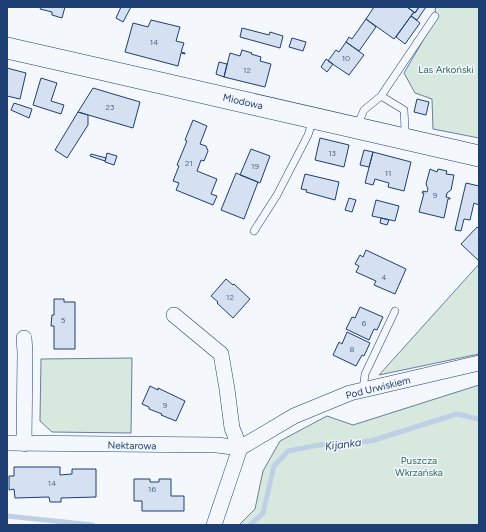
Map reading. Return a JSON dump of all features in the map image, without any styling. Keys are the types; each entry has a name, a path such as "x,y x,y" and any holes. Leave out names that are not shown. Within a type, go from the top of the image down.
{"street":[{"name":"Miodowa","path":"7,48 479,156"},
{"path":"174,315 221,354 232,428 240,448 214,525"},
{"path":"24,338 24,444"},
{"name":"Pod Urwiskiem","path":"240,448 294,416 350,393 479,363"},
{"name":"Nektarowa","path":"7,443 217,446 240,448"}],"lane":[{"path":"356,127 364,110 381,96 435,16"},
{"path":"381,96 404,110 404,138"},
{"path":"254,231 277,195 308,134 313,118"},
{"path":"363,390 365,374 395,311"}],"green space":[{"name":"Las Arkoński","path":"436,7 479,7 479,138 433,129 432,99 415,93 404,73 436,18"},
{"path":"479,264 479,354 379,375"},
{"path":"132,358 131,433 52,432 40,421 41,359"},
{"name":"Puszcza Wkrzańska","path":"479,385 479,525 239,525 255,509 263,471 280,441 327,416 353,425"}],"building":[{"path":"41,7 65,7 62,18 52,15 52,12 40,9"},
{"path":"121,7 131,7 123,22 116,18"},
{"path":"374,7 407,7 414,12 394,39 366,19"},
{"path":"407,7 419,7 415,13"},
{"path":"419,7 426,7 417,20 411,16"},
{"path":"411,16 420,23 405,44 396,37"},
{"path":"366,19 376,27 359,51 346,42 349,37 352,39"},
{"path":"151,20 180,27 176,41 184,43 181,52 185,54 181,53 178,66 125,52 133,23 148,27"},
{"path":"242,28 269,35 270,32 283,36 280,48 240,37"},
{"path":"292,38 306,42 303,51 289,47"},
{"path":"346,42 364,55 349,75 328,61 336,50 339,52"},
{"path":"242,50 261,57 260,61 271,64 265,87 224,77 230,53 240,56"},
{"path":"326,59 333,64 327,72 321,67"},
{"path":"219,62 227,64 224,77 216,74"},
{"path":"7,68 26,73 20,99 7,96"},
{"path":"41,78 57,83 51,101 64,105 61,114 33,105"},
{"path":"93,88 140,102 133,128 78,112"},
{"path":"417,99 429,102 426,115 414,112"},
{"path":"14,103 32,109 29,118 11,110"},
{"path":"78,112 88,115 88,125 67,158 55,150"},
{"path":"193,120 207,126 200,144 206,146 208,151 204,161 201,160 197,171 217,179 211,194 217,196 213,205 176,190 179,183 173,181 179,166 177,165 187,141 185,140"},
{"path":"320,138 349,145 344,167 315,160"},
{"path":"251,149 270,156 260,183 240,175"},
{"path":"364,150 373,152 369,167 360,165"},
{"path":"373,152 411,162 404,191 388,187 389,183 375,179 373,185 365,183"},
{"path":"107,153 117,156 114,165 105,162"},
{"path":"91,154 106,158 105,161 90,156"},
{"path":"430,169 437,172 438,169 447,171 446,174 454,175 451,190 447,193 446,197 450,199 448,199 444,218 419,212 424,193 422,193 423,191 427,192 428,189 426,184"},
{"path":"236,173 258,182 244,219 221,210"},
{"path":"305,174 339,182 335,200 306,192 307,190 301,189"},
{"path":"466,183 479,186 479,205 474,203 470,220 464,219 461,231 455,230"},
{"path":"349,198 356,200 352,212 345,210"},
{"path":"376,200 399,206 395,221 372,216"},
{"path":"381,218 389,220 387,225 380,223"},
{"path":"477,227 479,229 479,261 461,244"},
{"path":"366,250 406,269 395,294 374,285 376,281 356,272 359,266 355,264 360,255 363,257"},
{"path":"226,279 233,285 234,284 250,299 233,318 211,296"},
{"path":"54,299 64,299 64,302 75,302 75,349 54,349 54,326 51,326 52,315 54,315"},
{"path":"360,307 383,317 377,330 374,329 369,340 346,329 352,317 355,318"},
{"path":"347,332 370,343 364,356 362,355 356,366 333,355 339,342 342,344"},
{"path":"150,386 158,390 158,388 185,401 176,421 149,409 149,407 142,404"},
{"path":"14,467 60,467 60,475 72,474 72,469 96,469 96,497 61,498 61,502 50,502 49,497 15,498 14,489 9,490 9,476 14,476"},
{"path":"134,479 150,479 150,482 159,482 159,479 171,479 171,496 184,496 184,511 142,511 142,501 134,501"}],"waterway":[{"name":"Kijanka","path":"250,525 263,513 274,466 288,451 319,445 371,441 457,414 479,419"},
{"path":"7,516 93,525"}]}
